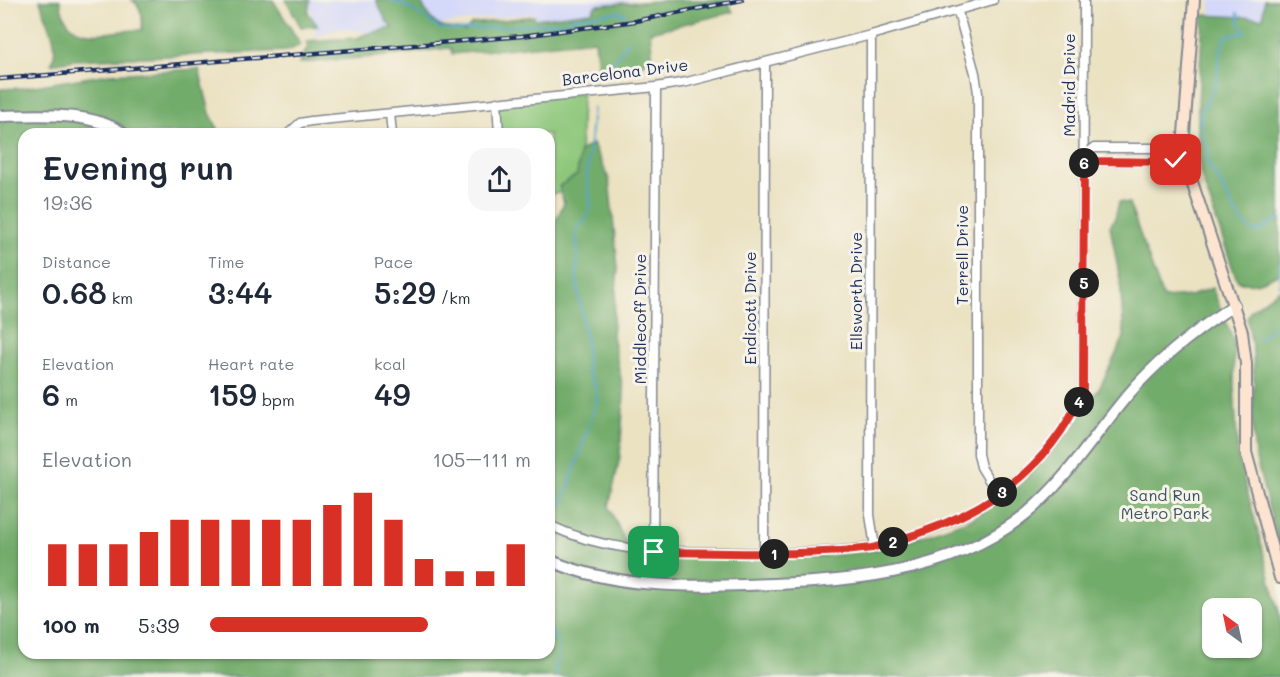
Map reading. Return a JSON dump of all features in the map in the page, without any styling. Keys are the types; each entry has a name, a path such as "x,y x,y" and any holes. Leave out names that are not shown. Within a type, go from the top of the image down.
{"main road":[{"path":"1194,0 1184,134 1185,155 1242,332 1246,364 1246,452 1280,578"}],"street":[{"name":"Barcelona Drive","path":"294,128 300,123 311,121 687,82 958,12 993,0"},
{"name":"Madrid Drive","path":"998,495 1043,456 1074,412 1083,386 1084,0"},
{"name":"Terrell Drive","path":"958,12 975,73 978,93 978,454 981,467 998,495"},
{"name":"Ellsworth Drive","path":"871,35 870,515 875,547"},
{"name":"Endicott Drive","path":"764,554 765,63"},
{"name":"Middlecoff Drive","path":"654,552 656,87"},
{"path":"497,102 499,128"},
{"path":"390,114 391,128"},
{"path":"0,116 78,117 105,123 114,128"},
{"path":"1094,148 1169,148 1185,155 1173,162 1095,161 1084,155 1094,148"},
{"path":"555,562 574,570 628,581 667,585 727,585 862,578 945,558 997,534 1027,513 1055,486 1129,394 1151,371 1195,332 1234,305"},
{"path":"555,527 594,543 654,552 764,554 831,552 875,547 940,526 974,510 998,495"}],"shaded area":[{"path":"309,0 640,0 596,5 593,12 534,19 533,13 373,33 338,28 316,37"},
{"path":"1211,0 1264,0 1263,18 1210,15"}],"green space":[{"path":"40,0 60,0 64,16 71,26 81,31 104,33 142,30 140,9 132,0 273,0 301,45 287,51 75,60 51,64 55,48 54,40"},
{"path":"286,0 310,0 308,13 318,26 301,27"},
{"path":"376,0 418,0 436,24 465,31 472,24 592,12 596,5 673,0 727,0 733,12 650,32 653,60 599,79 595,40 452,54 451,49 448,48 300,63 308,46 306,41 357,38 393,28 387,22"},
{"path":"1264,0 1280,0 1280,273 1249,284 1238,281 1234,272 1201,175 1198,155 1198,103 1203,15 1263,18"},
{"name":"Sand Run Metro Park","path":"199,69 210,113 218,128 18,128 18,659 555,659 555,223 564,203 559,186 577,175 580,151 593,144 609,179 618,268 612,336 624,393 620,457 609,507 630,553 808,558 858,553 895,546 973,518 1017,488 1057,444 1099,389 1124,337 1120,280 1110,226 1115,218 1119,202 1129,203 1163,298 1190,296 1212,288 1234,341 1238,456 1280,616 1280,677 331,677 322,670 311,677 0,677 0,89 22,88 109,74"},
{"path":"582,93 579,191 555,193 555,128 500,128 497,102"},
{"path":"1280,289 1280,551 1255,455 1252,422 1253,352 1247,318 1251,310"}],"waterway":[{"path":"390,0 410,8 439,28 456,30 562,22 573,18 619,12 625,17"},
{"path":"1238,13 1239,23 1246,32 1226,36 1221,50 1216,83 1201,113 1201,135 1208,150 1207,163 1243,223 1259,232 1280,218"},
{"path":"607,74 613,61 629,41"},
{"path":"562,506 597,402 596,389 587,370 586,341 576,276 578,254 576,233 591,208 587,175 593,107"},
{"path":"1280,264 1280,287"},
{"path":"1258,340 1277,323 1280,309"},
{"path":"555,637 559,649 555,669 556,677"}],"railway":[{"path":"0,79 522,36 635,21 742,0"}],"route":[{"path":"654,552 764,554 831,552 875,547 940,526 974,510 998,495 1043,456 1074,412 1083,391 1084,155 1095,161 1173,162 1176,160"}]}
